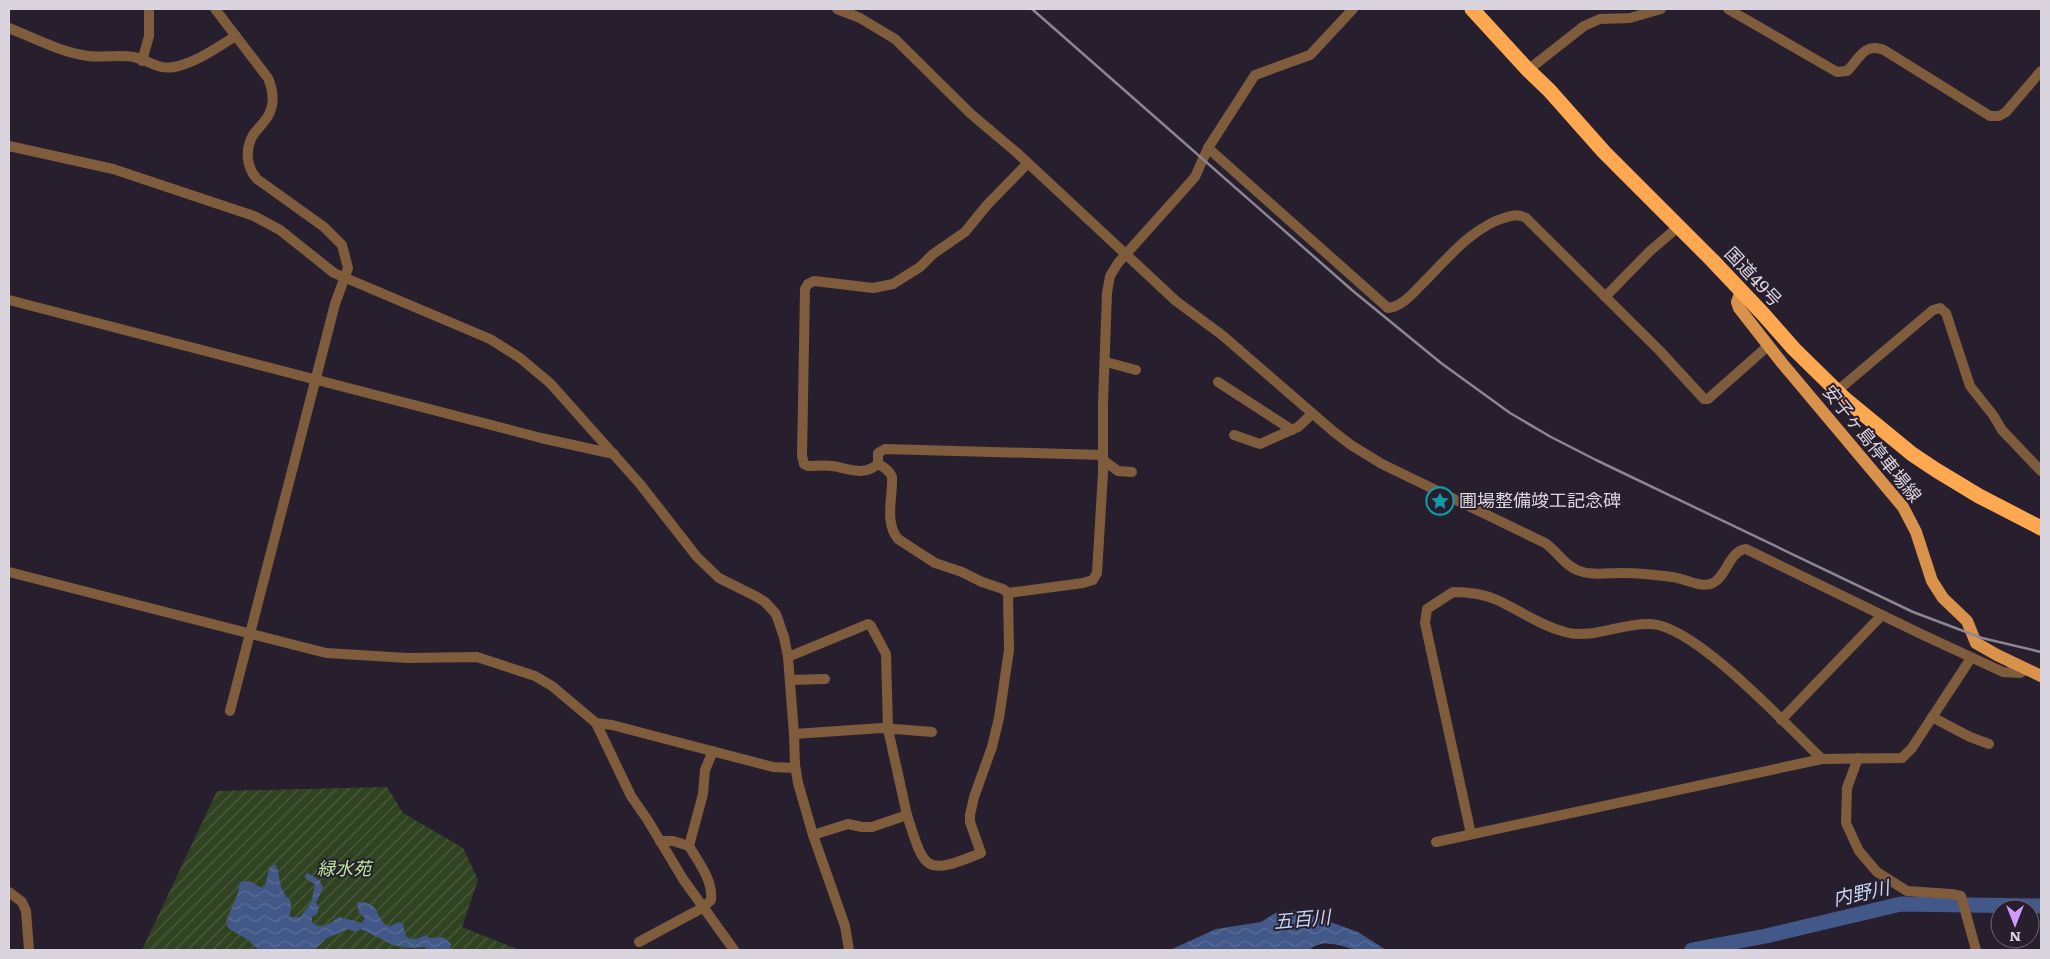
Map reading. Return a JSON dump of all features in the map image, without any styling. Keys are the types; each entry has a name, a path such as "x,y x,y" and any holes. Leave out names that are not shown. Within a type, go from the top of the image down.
{"highway":[{"name":"国道49号","path":"1472,9 1549,90 1604,152 1837,392 1878,427 1928,465 1979,496 2041,528"}],"main road":[{"name":"安子ヶ島停車場線","path":"1741,291 1737,302 1739,308 1768,346 1903,507 1916,532 1932,581 1943,598 1967,622 1976,643 2041,676"}],"street":[{"path":"142,60 149,36 149,9"},
{"path":"215,9 268,78 273,92 268,116 254,134 248,147 248,162 251,172 257,179 339,240 344,250 348,268 335,304 317,380 230,712"},
{"path":"837,9 860,18 895,39 965,108 1016,152 1176,301 1222,336 1351,445 1382,464 1545,543 1556,551 1568,565 1578,571 1660,575 1707,585 1716,581 1739,552 1746,549 1971,658 2009,674 2020,673 2027,669"},
{"path":"860,18 867,9"},
{"path":"878,464 887,470 892,477 890,519 894,533 898,539 935,563 962,572 982,582 1003,589 1008,593 1089,582 1096,576 1103,458 1107,293 1110,276 1126,253 1195,177 1208,148 1256,75 1310,55 1353,9"},
{"path":"1528,70 1593,21 1630,18 1661,9"},
{"path":"1728,9 1837,72 1847,71 1864,50 1874,48 1884,50 1990,116 1999,116 2006,112 2041,71"},
{"path":"9,28 70,52 94,57 133,57 162,68 177,67 208,53 236,36"},
{"path":"9,146 112,169 254,216 280,230 328,269 345,279 490,339 520,358 550,384 614,454 709,569 719,578 757,597 771,607 780,623 788,657 795,768 814,835 845,926 849,950"},
{"path":"1208,148 1388,308 1394,308 1406,299 1463,243 1486,226 1498,220 1516,215 1526,218 1659,350 1704,399 1708,399 1768,346"},
{"path":"878,464 866,470 853,471 828,466 808,466 802,461 806,286 814,281 872,288 893,284 920,267 933,254 965,232 987,205 1027,164"},
{"path":"1605,297 1650,251 1678,227"},
{"path":"9,300 532,436 614,454"},
{"path":"1837,392 1933,310 1940,308 1946,313 1948,318 1970,386 1993,415 2002,430 2041,471"},
{"path":"1106,362 1136,370"},
{"path":"1218,382 1292,430"},
{"path":"1234,435 1260,444 1298,427 1312,414"},
{"path":"878,464 878,453 884,449 1103,458 1118,471 1132,472"},
{"path":"9,572 250,634 337,654 408,658 476,657 535,676 552,686 596,723 631,796 683,880 734,950"},
{"path":"1470,834 1425,623 1428,609 1449,593 1465,592 1490,597 1542,624 1578,635 1635,625 1652,624 1671,628 1716,658 1822,759"},
{"path":"788,657 870,625 886,654 888,729 907,815 921,855 925,861 931,866 945,866 981,853 970,822 970,810 999,718 1008,650 1008,593"},
{"path":"1781,720 1882,615"},
{"path":"1436,842 1822,759 1902,758 1912,748 1971,658"},
{"path":"790,680 825,679"},
{"path":"1932,717 1970,737 1989,744"},
{"path":"596,723 612,724 773,767 795,768"},
{"path":"794,734 888,729 932,732"},
{"path":"640,942 704,907 711,900 712,888 689,846 703,794 705,770 713,751"},
{"path":"1858,758 1847,788 1846,817 1848,830 1859,852 1877,872 1907,891 1961,896 1976,950"},
{"path":"814,835 848,824 862,828 872,827 907,815"},
{"path":"660,841 672,841 689,846"},
{"path":"9,892 20,900 26,911 29,950"}],"green space":[{"name":"緑水苑","path":"387,787 403,813 463,848 478,880 462,927 519,950 142,950 217,791"}],"water":[{"path":"272,865 276,865 282,888 291,901 290,917 300,917 311,903 315,884 305,878 305,875 308,873 320,881 323,888 316,903 319,908 317,914 312,917 312,923 323,926 339,917 362,923 365,918 359,913 357,902 365,903 373,906 387,926 399,922 403,924 406,936 411,939 426,935 430,938 443,937 451,944 450,950 429,950 425,947 408,948 393,945 361,929 355,932 348,929 327,938 314,950 259,950 248,940 228,928 226,921 238,893 240,882 249,881 262,888 265,886 269,869"},
{"name":"五百川","path":"1297,910 1358,932 1386,950 1361,951 1327,943 1315,946 1309,950 1170,950 1216,929 1261,922 1275,913"}],"waterway":[{"name":"内野川","path":"1692,950 1766,936 1901,904 2041,906"}],"railway":[{"path":"1032,9 1353,291 1441,363 1510,413 1596,460 1913,612 1982,638 2041,652"}],"place":[{"name":"圃場整備竣工記念碑","path":"1440,501"}]}
